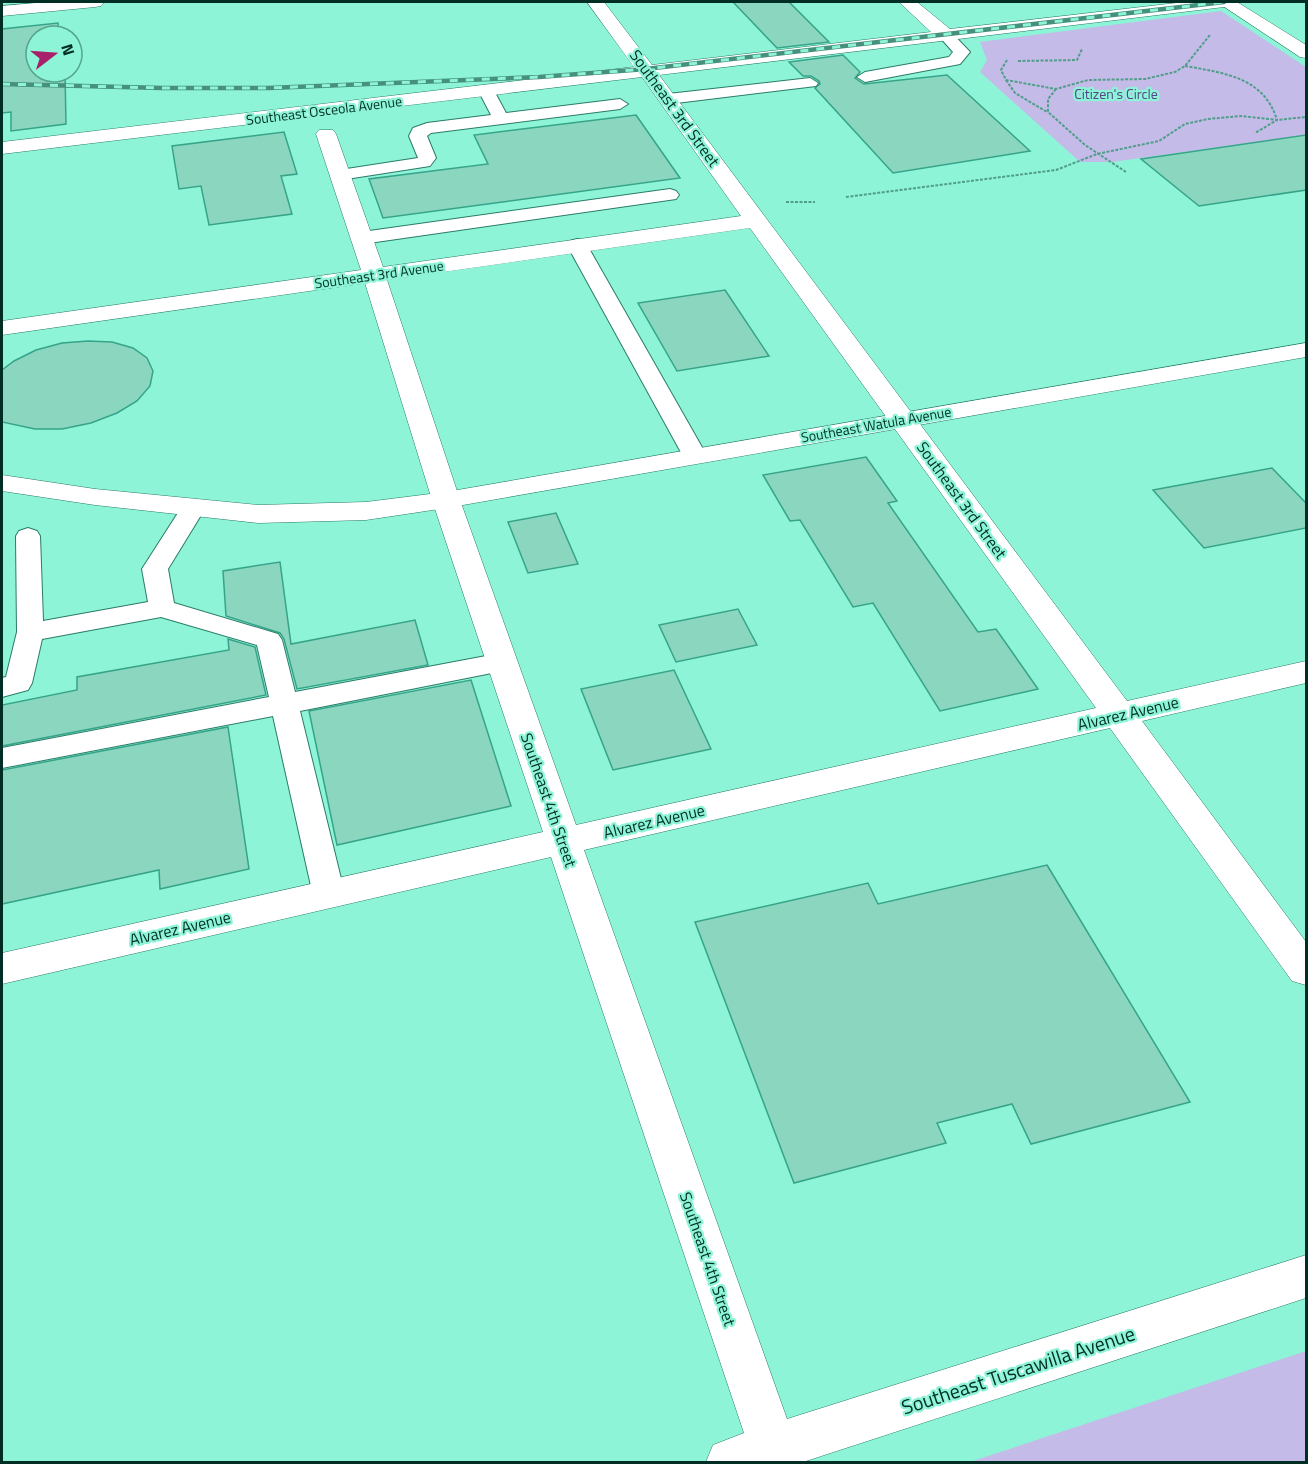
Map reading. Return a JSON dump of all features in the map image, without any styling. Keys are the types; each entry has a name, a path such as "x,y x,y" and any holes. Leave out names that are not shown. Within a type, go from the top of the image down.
{"street":[{"path":"2,11 95,2"},
{"name":"Southeast 3rd Street","path":"596,2 1306,970"},
{"path":"1225,2 1306,53"},
{"name":"Southeast Osceola Avenue","path":"2,148 646,69 1225,2"},
{"path":"914,7 945,34"},
{"name":"Southeast 4th Street","path":"326,134 374,274 446,500 776,1456"},
{"name":"Southeast 3rd Avenue","path":"2,328 757,220"},
{"name":"Southeast Watula Avenue","path":"446,500 1306,350"},
{"path":"2,483 95,497 258,514 366,511 446,500"},
{"name":"Alvarez Avenue","path":"2,969 1306,672"},
{"name":"Southeast Tuscawilla Avenue","path":"730,1462 776,1456 1306,1277"}],"lane":[{"path":"864,77 954,61 962,52 945,34"},
{"path":"668,99 810,83"},
{"path":"486,90 501,119"},
{"path":"340,175 424,162 427,158 418,136 419,132 427,128 620,104"},
{"path":"362,238 670,195"},
{"path":"577,245 695,456"},
{"path":"162,608 155,568 194,507"},
{"path":"2,688 18,682 30,632 28,536"},
{"path":"30,632 162,608 269,640 328,895"},
{"path":"2,758 502,662"}],"path":[{"path":"1006,80 1056,89 1089,80 1145,79 1175,72 1185,66 1213,31"},
{"path":"999,53 1008,60 1002,70 1015,93 1048,112 1110,166 1126,172"},
{"path":"1185,66 1235,77 1255,86 1268,95 1275,107 1277,120"},
{"path":"1048,112 1048,99 1056,89"},
{"path":"846,197 1056,170 1097,154 1159,141 1185,124 1208,119 1241,116 1277,120 1306,117"},
{"path":"1255,133 1277,120"},
{"path":"784,202 815,202"}],"green space":[{"name":"Citizen's Circle","path":"1221,11 1306,67 1306,135 1112,162 1080,162 980,72 987,60 980,42"},
{"path":"1306,1351 1306,1462 970,1462"}],"building":[{"path":"733,2 789,2 829,42 777,48"},
{"path":"24,27 24,84 65,84 66,124 11,131 11,112 2,113 2,29"},
{"path":"843,55 860,72 855,78 864,84 947,75 1030,151 893,173 815,88 820,84 819,81 811,76 803,76 789,62"},
{"path":"636,115 680,178 383,218 369,179 488,164 474,135"},
{"path":"284,132 297,174 281,176 292,214 209,225 201,186 179,189 172,146"},
{"path":"1306,135 1306,190 1199,206 1141,159"},
{"path":"725,290 769,356 677,371 638,303"},
{"path":"112,342 133,348 147,358 153,371 150,386 137,401 117,413 91,423 62,429 35,429 2,422 2,370 36,350 62,343"},
{"path":"866,457 897,501 888,503 978,632 996,629 1038,689 940,711 873,603 853,607 800,520 790,521 763,475"},
{"path":"1272,468 1306,503 1306,528 1204,548 1153,490"},
{"path":"556,513 578,564 528,573 508,522"},
{"path":"280,562 291,644 415,620 428,665 297,689 284,639 280,633 226,616 223,571"},
{"path":"738,609 757,645 676,662 659,625"},
{"path":"228,639 255,647 266,695 2,746 2,705 77,690 77,677 229,650"},
{"path":"674,670 711,749 613,770 581,689"},
{"path":"471,680 511,806 337,845 309,711"},
{"path":"228,727 249,869 160,889 159,870 2,904 2,770"},
{"path":"1047,865 1190,1102 1031,1144 1012,1104 937,1123 946,1143 794,1183 695,922 868,883 878,904"}],"railway":[{"path":"2,84 269,88 539,77 646,69 1224,2"}]}
